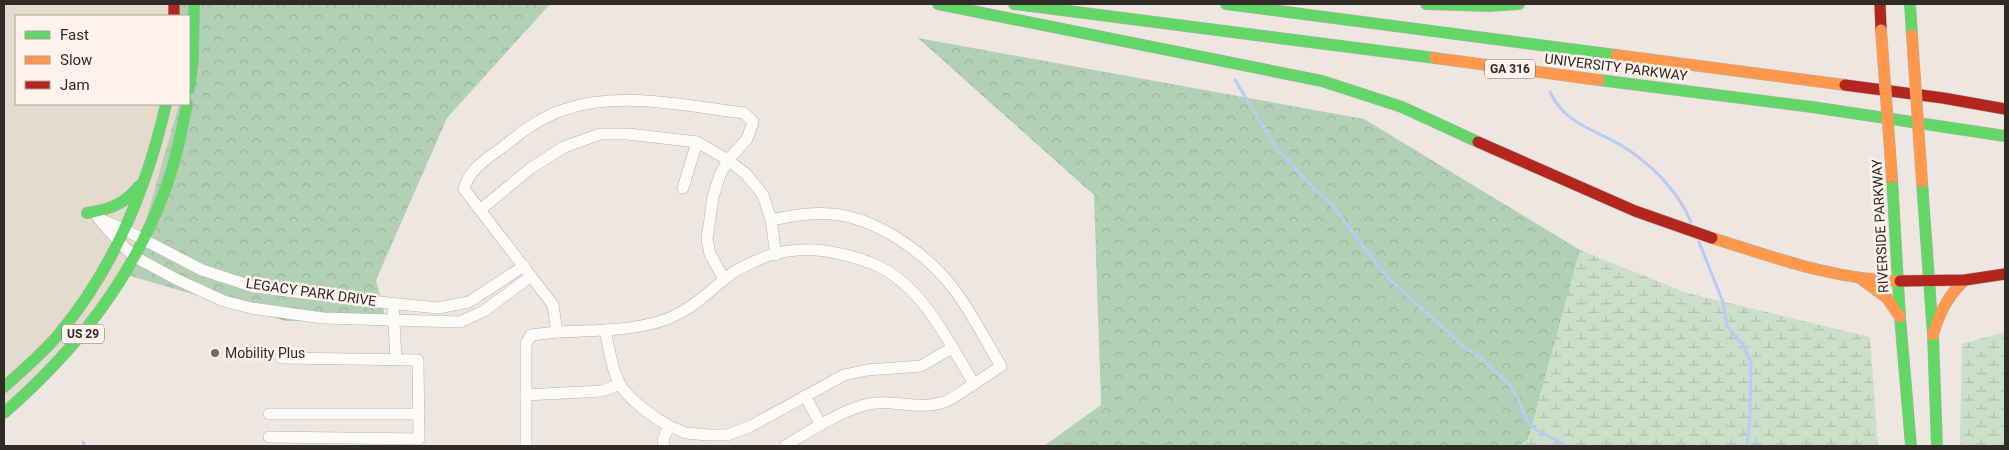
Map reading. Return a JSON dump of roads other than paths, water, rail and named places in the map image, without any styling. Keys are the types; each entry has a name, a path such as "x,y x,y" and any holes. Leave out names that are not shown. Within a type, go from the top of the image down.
{"main road":[{"path":"190,82 193,60 194,4"},
{"path":"938,4 1322,81 1402,107 1526,165 1654,218 1795,264 1861,279 1928,282 1965,280 2005,274"},
{"name":"UNIVERSITY PARKWAY","path":"1014,4 1812,107 2005,136"},
{"name":"UNIVERSITY PARKWAY","path":"1226,4 1943,98 2005,109"},
{"path":"1426,4 1489,6 1519,4"},
{"name":"RIVERSIDE PARKWAY","path":"1880,4 1900,317 1911,446"},
{"path":"1910,4 1933,334 1937,446"},
{"name":"US 29","path":"4,387 65,326 85,298 119,242 150,172 166,105"},
{"name":"US 29","path":"4,413 20,401 62,360 101,312 135,257 164,192 184,125 187,105"},
{"path":"88,213 110,210 120,206 130,198 150,172"},
{"path":"1861,279 1887,298 1900,317"},
{"path":"1933,334 1939,312 1944,303 1955,288 1965,280"}],"street":[{"path":"557,332 553,304 464,190 466,180 478,165 530,126 561,110 593,101 637,100 744,113 753,122 747,139 728,160 720,175 713,196 707,239 710,254 724,280"},
{"path":"480,210 531,168 564,146 600,134 628,134 698,142 728,160 746,174 763,195 771,220 776,255"},
{"path":"684,188 698,142"},
{"path":"771,220 793,216 832,214 861,220 889,233 917,252 940,272 954,290 1001,366 945,402 920,406 883,402 864,405 837,416 784,446"},
{"name":"LEGACY PARK DRIVE","path":"524,266 469,302 438,308 393,304 254,287 202,270 98,218 135,257 178,280 224,301 251,308 323,318 460,322 484,311 531,276"},
{"path":"526,446 526,344 531,335 605,330 648,324 680,314 707,295 732,272 760,259 794,250 825,250 856,257 881,268 906,285 930,312 974,384"},
{"path":"393,304 396,360"},
{"path":"605,330 613,366 620,384 648,414 668,426 686,433 708,435 727,435 751,426 844,375 867,370 921,366 952,348"},
{"path":"270,437 419,439 418,360 281,358"},
{"path":"526,395 602,391 620,384"},
{"path":"805,396 821,425"},
{"path":"269,414 419,414"},
{"path":"664,446 663,440 668,426"}],"waterway":[{"path":"1235,80 1275,146 1308,183 1331,204 1388,278 1463,346 1481,358 1508,383 1519,400 1524,415 1534,429 1567,446"},
{"path":"1550,92 1563,111 1571,118 1630,151 1661,177 1678,199 1691,222"},
{"path":"1699,242 1723,302 1727,326 1742,344 1751,362 1750,417 1747,446"},
{"path":"83,442 85,446"}],"place":[{"name":"Mobility Plus","path":"215,353"}]}
